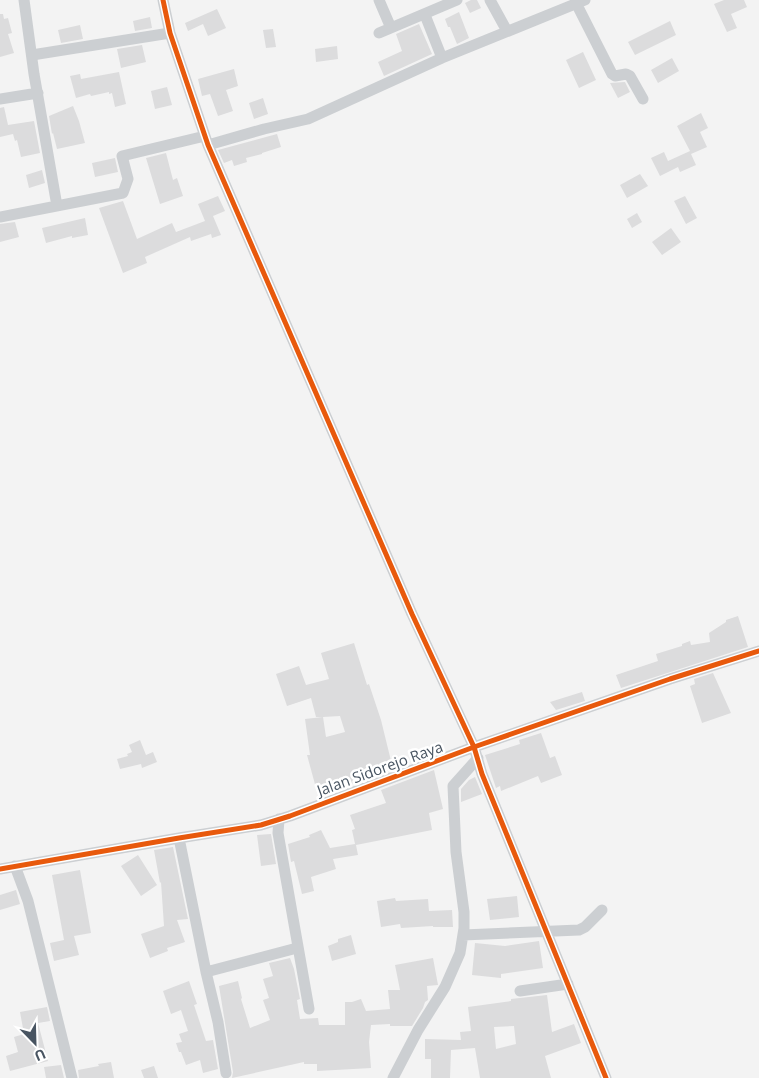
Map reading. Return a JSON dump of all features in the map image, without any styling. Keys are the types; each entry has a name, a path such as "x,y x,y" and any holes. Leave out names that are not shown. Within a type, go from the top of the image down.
{"street":[{"path":"24,0 57,206"},
{"path":"163,0 170,33 207,140 408,605 476,753 482,774 606,1078"},
{"path":"379,0 391,28"},
{"path":"379,33 430,8 457,0"},
{"path":"490,0 508,31"},
{"path":"0,217 123,193 128,179 122,156 308,119 442,58 508,31 559,5 581,2 612,74 615,76 626,74 630,76 643,98"},
{"path":"430,8 442,58"},
{"path":"32,55 170,33"},
{"path":"0,99 38,93"},
{"name":"Jalan Sidorejo Raya","path":"0,869 261,825 279,820 476,753 670,679 759,651"},
{"path":"393,1078 418,1030 445,987 460,953 464,912 456,852 454,786 476,753"},
{"path":"279,820 278,833 309,1009"},
{"path":"179,838 218,1022 226,1073"},
{"path":"15,866 28,901 72,1078"},
{"path":"463,934 580,930 602,910"},
{"path":"206,972 297,948"},
{"path":"520,991 568,984"}],"building":[{"path":"477,0 481,8 470,13 465,3"},
{"path":"724,0 744,0 747,7 731,14 737,28 727,32 714,4"},
{"path":"217,9 226,28 208,36 203,24 188,31 185,23"},
{"path":"459,12 469,38 457,44 445,19"},
{"path":"0,14 3,14 4,19 8,18 12,33 8,34 14,53 0,57"},
{"path":"150,17 152,28 135,31 133,21"},
{"path":"670,21 676,35 635,55 628,42"},
{"path":"419,24 432,54 384,76 378,62 402,51 396,34"},
{"path":"80,25 83,39 61,43 58,30"},
{"path":"273,29 276,47 266,48 263,30"},
{"path":"142,45 146,62 121,68 117,49"},
{"path":"337,46 338,59 316,62 315,49"},
{"path":"583,52 596,80 579,88 566,60"},
{"path":"672,58 679,71 658,83 651,70"},
{"path":"234,69 238,86 226,90 233,111 218,116 210,94 202,96 198,79"},
{"path":"119,72 126,104 115,107 112,93 109,94 109,92 76,98 70,76 80,74 81,79"},
{"path":"625,82 630,92 618,98 610,83"},
{"path":"167,87 172,105 155,109 151,91"},
{"path":"263,98 268,114 254,119 249,103"},
{"path":"73,106 85,143 57,149 49,116"},
{"path":"4,107 8,125 34,121 40,153 21,157 17,140 15,141 13,134 0,137 0,108"},
{"path":"701,113 708,128 700,132 707,147 691,154 696,165 680,172 678,167 660,176 651,158 664,152 668,161 690,151 677,126"},
{"path":"277,134 281,147 246,158 247,162 234,166 232,160 224,163 218,150"},
{"path":"166,153 173,180 177,178 183,196 160,204 146,158"},
{"path":"115,158 118,172 95,177 92,163"},
{"path":"42,170 45,183 29,188 26,175"},
{"path":"640,174 648,186 627,198 620,185"},
{"path":"218,196 225,211 213,216 221,235 212,238 211,234 191,241 190,237 145,257 147,263 123,273 99,208 123,201 137,239 172,223 176,232 205,221 198,204"},
{"path":"685,196 697,218 686,224 674,201"},
{"path":"637,213 642,222 632,228 627,219"},
{"path":"85,218 88,235 72,238 72,236 46,243 42,228"},
{"path":"15,222 19,237 0,242 0,224"},
{"path":"671,228 681,242 662,255 652,242"},
{"path":"738,616 748,647 621,688 616,675 658,661 656,654 682,646 682,644 690,641 691,645 710,642 709,633 726,622 726,620"},
{"path":"354,643 367,685 369,684 381,720 393,769 336,789 334,783 316,788 307,755 310,755 305,719 323,717 316,717 311,698 287,706 276,674 299,666 306,685 329,679 321,653","holes":["340,716 345,732 326,737 323,717"]},
{"path":"713,673 731,713 702,723 690,686 695,684 694,679"},
{"path":"582,692 585,701 556,710 550,702"},
{"path":"541,733 550,758 555,756 562,775 541,783 538,776 501,791 500,786 496,788 485,755 520,744 519,740"},
{"path":"140,740 146,755 153,752 157,762 142,768 141,764 120,769 117,759 128,756 127,754 132,752 129,745"},
{"path":"434,770 443,809 429,813 432,830 356,845 358,855 333,859 336,869 311,877 314,891 302,894 294,861 291,862 288,844 310,837 309,835 321,830 330,848 355,844 352,830 355,829 350,815 386,803 381,790"},
{"path":"475,777 482,794 461,802 461,789 469,780"},
{"path":"271,834 276,864 261,866 257,835"},
{"path":"173,847 188,919 177,920 185,942 167,948 168,951 150,958 141,934 164,926 161,882 154,850"},
{"path":"138,855 157,885 141,896 121,866"},
{"path":"80,870 91,933 74,936 79,955 54,961 50,943 64,940 52,875"},
{"path":"16,890 20,904 0,910 0,895"},
{"path":"517,896 519,917 490,920 487,899"},
{"path":"395,898 396,901 428,899 429,911 452,910 453,927 401,928 400,924 381,927 377,901"},
{"path":"351,935 356,954 332,961 328,946 338,942 338,939"},
{"path":"539,941 543,968 501,974 501,978 472,975 475,943 505,946"},
{"path":"290,958 300,999 297,1000 300,1019 318,1018 319,1025 345,1025 345,1002 361,999 366,1011 390,1009 388,990 400,990 395,965 433,958 438,985 427,986 428,1000 425,1002 412,1026 371,1025 369,1042 371,1068 317,1071 317,1064 304,1064 304,1062 232,1078 233,1072 219,986 238,981 241,999 250,1028 270,1020 263,1000 269,998 263,979 273,976 269,963"},
{"path":"189,981 197,1004 194,1005 206,1041 213,1040 218,1069 203,1073 200,1060 186,1065 181,1052 179,1052 176,1043 182,1042 179,1034 188,1031 181,1010 171,1014 163,991"},
{"path":"547,995 552,1032 574,1024 581,1043 545,1056 551,1078 480,1078 475,1048 451,1050 450,1078 431,1078 431,1059 425,1059 425,1039 461,1040 460,1032 471,1031 468,1007 511,1001 511,999","holes":["514,1026 516,1044 496,1049 494,1027"]},
{"path":"47,1007 50,1021 38,1023 48,1061 10,1071 6,1056 18,1052 14,1037 24,1034 20,1012"},
{"path":"111,1062 114,1078 79,1078 78,1070"},
{"path":"61,1065 64,1078 46,1078 44,1067"},
{"path":"154,1066 158,1078 144,1078 141,1070"}],"cycle path":[{"path":"163,0 170,33 208,145 412,614 474,747 482,774 606,1078"},
{"path":"0,869 261,825 290,816 474,747 670,679 759,651"}]}
